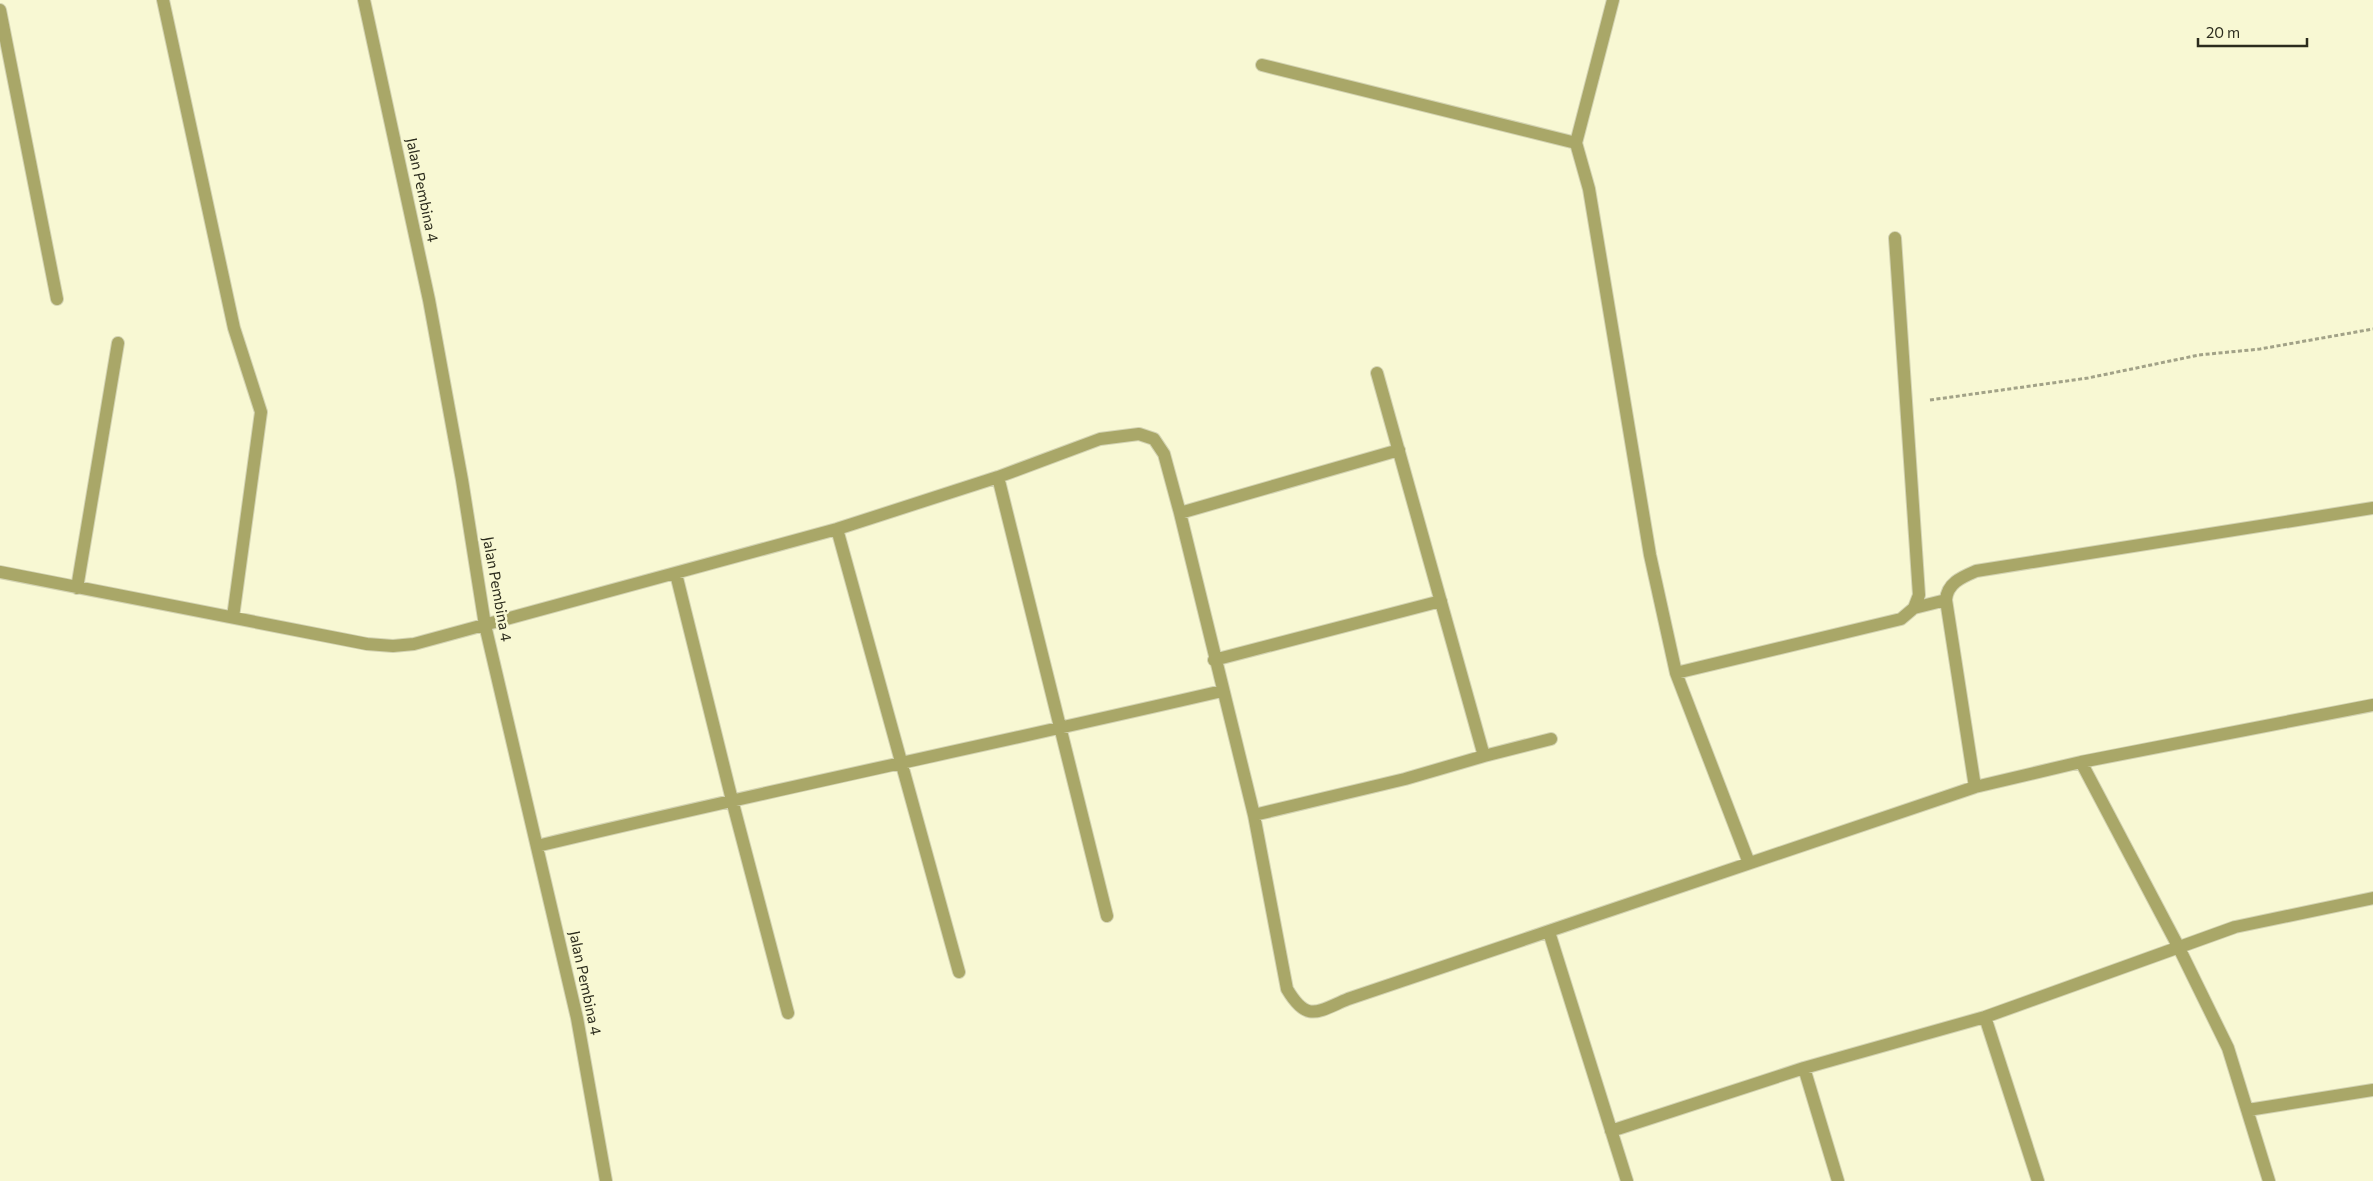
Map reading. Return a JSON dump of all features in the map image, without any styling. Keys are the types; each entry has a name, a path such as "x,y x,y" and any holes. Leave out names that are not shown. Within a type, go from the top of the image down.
{"street":[{"path":"163,0 234,328 261,412 233,617"},
{"name":"Jalan Pembina 4","path":"364,0 429,300 462,480 485,625 577,1018 606,1181"},
{"path":"1613,0 1576,143 1589,189 1650,555 1676,673 1749,863"},
{"path":"0,10 57,299"},
{"path":"1262,65 1576,143"},
{"path":"1895,238 1919,595 1914,608"},
{"path":"77,588 118,343"},
{"path":"1378,374 1484,756"},
{"path":"0,572 367,644 393,646 422,642 837,529 998,477 1100,439 1140,434 1154,439 1164,454 1180,513 1214,660 1254,815 1287,989 1296,1004 1303,1010 1314,1014 1348,999 1975,787 2082,762 2373,706"},
{"path":"1180,513 1399,450"},
{"path":"998,477 1107,916"},
{"path":"1975,787 1946,600 1947,593 1952,584 1962,576 1976,570 2373,508"},
{"path":"837,529 960,972"},
{"path":"676,574 732,800 788,1013"},
{"path":"1676,673 1901,619 1914,608 1946,600"},
{"path":"1214,660 1441,602"},
{"path":"537,846 732,800 901,765 1222,691"},
{"path":"1254,815 1405,779 1551,739"},
{"path":"2082,762 2178,946 2228,1048 2269,1181"},
{"path":"1611,1131 1804,1068 1986,1016 2244,924 2373,898"},
{"path":"1549,932 1627,1181"},
{"path":"1986,1016 2038,1181"},
{"path":"1804,1068 1838,1181"},
{"path":"2248,1110 2373,1090"}],"path":[{"path":"1907,403 2088,378 2199,355 2260,349 2373,330"}]}
